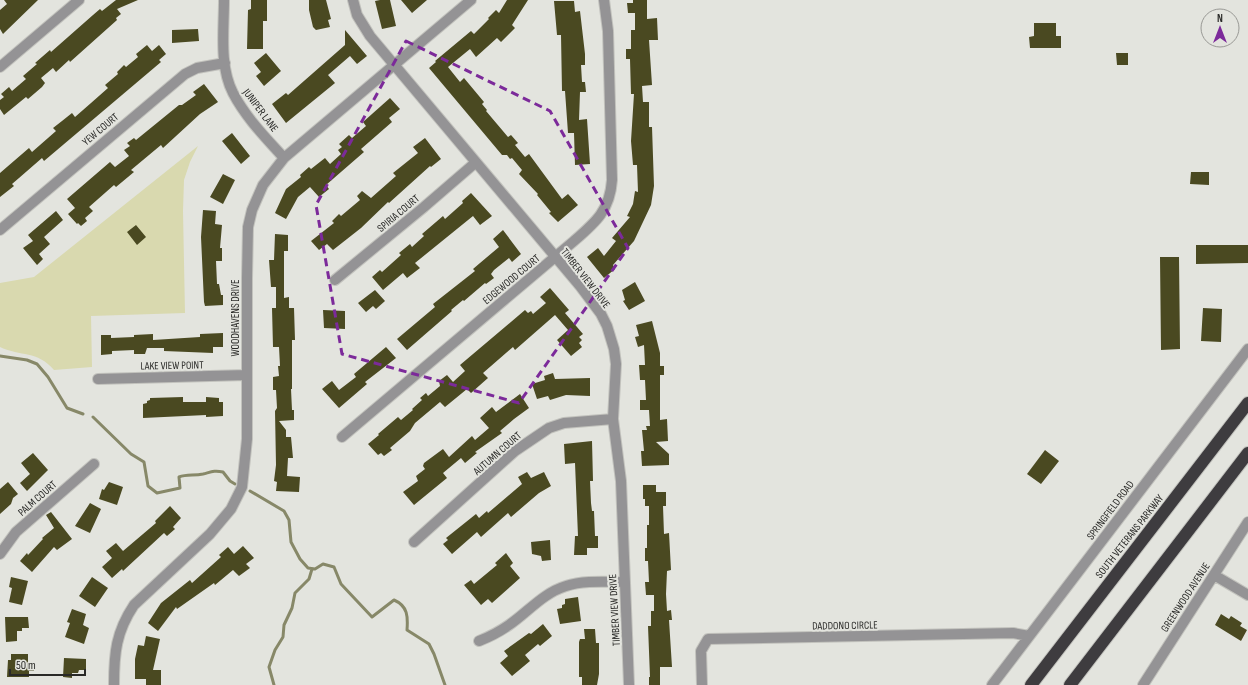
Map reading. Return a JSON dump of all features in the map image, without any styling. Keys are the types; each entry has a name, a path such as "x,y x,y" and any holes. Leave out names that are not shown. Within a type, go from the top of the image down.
{"highway":[{"name":"SOUTH VETERANS PARKWAY","path":"1031,685 1248,403"},
{"path":"1070,685 1248,452"}],"street":[{"path":"0,67 79,0"},
{"name":"JUNIPER LANE","path":"224,0 225,63 229,82 238,102 252,122 284,158"},
{"name":"TIMBER VIEW DRIVE","path":"353,0 360,22 475,163 594,303 609,332 614,349 616,364 613,419 621,481 624,582 629,645 629,685"},
{"name":"WOODHAVENS DRIVE","path":"114,685 114,658 117,639 126,616 134,605 210,534 231,509 242,487 247,438 248,227 252,210 263,185 284,158 471,0"},
{"name":"EDGEWOOD COURT","path":"342,437 555,257 592,225 603,212 611,194 608,31 604,0"},
{"name":"YEW COURT","path":"0,230 185,74 197,68 225,63"},
{"name":"SPIRIA COURT","path":"335,280 475,163"},
{"name":"SPRINGFIELD ROAD","path":"992,685 1248,349"},
{"name":"LAKE VIEW POINT","path":"98,379 247,375"},
{"name":"AUTUMN COURT","path":"414,542 515,451 538,435 553,426 564,423 613,419"},
{"name":"PALM COURT","path":"0,554 16,532 94,464"},
{"name":"GREENWOOD AVENUE","path":"1142,685 1248,522"},
{"path":"1214,575 1248,595"},
{"path":"479,641 508,625 540,600 558,589 568,585 624,582"},
{"name":"DADDONO CIRCLE","path":"702,685 701,651 708,639 1013,633 1030,636"}],"highlighted area":[{"path":"406,41 550,111 628,248 519,403 342,354 316,205"}],"green space":[{"path":"198,146 190,162 184,180 183,211 185,313 91,316 92,367 54,370 41,359 0,347 0,283 34,277"}],"building":[{"path":"4,0 38,0 3,34 0,29 0,10 7,4"},
{"path":"116,0 138,0 117,9 121,14 116,18 117,20 70,62 69,60 56,72 53,68 41,78 45,83 42,87 28,99 26,97 4,115 0,109 0,100 4,97 1,94 9,87 12,91 26,79 23,76 37,64 35,63 50,50 51,52 100,9 102,11"},
{"path":"251,0 267,0 267,21 263,21 263,49 247,49 248,10 251,9"},
{"path":"309,0 326,0 331,19 328,20 330,27 316,30 313,27 309,10"},
{"path":"390,0 396,26 382,29 375,1"},
{"path":"401,0 427,0 412,13"},
{"path":"507,0 528,0 512,25 515,28 501,42 497,38 476,57 470,49 448,67 460,82 464,78 484,102 482,104 487,110 486,111 508,137 511,135 518,143 515,145 525,157 529,154 562,199 568,194 578,205 558,222 549,213 551,212 537,195 538,194 519,174 522,170 512,158 510,159 507,155 502,155 429,68 436,62 435,61 471,31 474,34 496,10 499,13"},
{"path":"633,0 647,0 647,19 657,18 658,40 649,40 652,85 642,86 643,102 649,102 649,127 652,127 654,186 651,205 634,241 613,265 615,269 604,278 587,257 598,248 604,256 616,241 612,238 630,217 627,216 633,204 635,191 638,192 637,165 633,165 631,141 634,94 631,94 630,59 626,59 626,49 631,49 631,30 635,30 635,13 628,13 627,3 633,3"},
{"path":"554,1 574,1 575,12 580,11 585,54 585,65 581,65 582,82 585,82 586,92 580,92 579,120 587,119 590,164 575,165 574,133 568,133 565,91 562,91 561,35 557,35"},
{"path":"1034,23 1056,23 1056,36 1061,36 1061,48 1030,48 1029,37 1034,36"},
{"path":"198,29 199,41 172,43 172,30"},
{"path":"345,30 367,56 357,64 350,56 328,75 335,83 286,123 272,104 286,93 288,95 345,45"},
{"path":"147,45 152,51 159,45 166,54 159,60 161,62 44,161 42,158 12,184 14,186 0,197 0,173 29,148 32,152 56,131 53,128 72,113 75,117 108,88 105,85 118,74 117,72 124,65 126,67 138,57 136,54"},
{"path":"266,53 281,71 264,86 256,76 261,72 254,63"},
{"path":"1116,53 1128,53 1128,65 1117,65"},
{"path":"204,84 218,102 200,114 163,148 161,145 131,170 134,172 116,187 114,185 89,207 93,211 85,218 87,221 81,226 78,223 77,224 68,214 75,208 67,199 110,162 115,167 129,156 124,150 130,146 127,143 134,138 136,140 179,105 182,105 196,95 193,92"},
{"path":"390,98 400,109 389,118 392,122 361,149 364,152 326,185 329,189 319,197 310,187 298,197 286,219 275,213 286,189 301,177 300,175 309,167 311,169 325,158 330,164 341,154 338,150 342,147 339,144 349,135 352,138 366,126 363,122"},
{"path":"232,133 250,156 241,164 222,141"},
{"path":"425,138 441,159 431,167 430,166 389,203 388,202 361,228 333,250 327,244 319,250 311,241 334,223 332,221 339,214 341,216 360,200 357,196 362,191 371,198 396,176 393,173 418,153 413,147"},
{"path":"1191,172 1209,172 1209,185 1190,184"},
{"path":"223,174 235,180 223,204 210,197"},
{"path":"471,193 492,216 480,225 473,216 415,263 420,268 407,278 403,273 383,290 372,277 380,270 382,272 401,255 399,253 410,244 412,247 424,236 422,234 443,216 445,219 463,203 462,201"},
{"path":"203,210 216,211 215,224 222,225 220,248 222,248 222,261 216,261 217,284 219,284 221,295 223,295 223,305 205,306 204,302 201,237"},
{"path":"56,211 63,220 44,237 50,244 39,254 43,259 37,265 23,248 33,241 28,235"},
{"path":"136,225 146,237 137,245 127,232"},
{"path":"503,230 521,254 512,262 509,258 494,270 491,274 494,278 486,284 485,283 464,301 463,300 407,350 397,339 435,307 433,304 475,271 473,269 499,247 493,239"},
{"path":"275,234 288,235 288,251 284,251 284,298 289,297 289,308 294,308 295,340 292,340 291,389 294,420 279,421 286,430 286,437 291,437 293,458 288,458 287,476 300,477 299,492 276,491 277,482 274,481 276,465 275,411 277,408 276,390 273,390 273,377 279,376 278,366 280,366 279,347 273,347 272,308 276,308 276,287 271,287 269,260 274,260"},
{"path":"1196,245 1248,245 1248,263 1196,264"},
{"path":"1160,257 1179,257 1180,349 1161,350"},
{"path":"635,282 645,301 629,310 623,301 625,300 622,290"},
{"path":"550,288 569,310 565,313 583,334 579,337 582,340 579,343 582,347 571,356 557,340 568,330 555,315 515,350 513,347 483,373 488,378 471,393 467,389 445,407 440,402 415,423 410,431 390,448 392,450 384,456 381,453 378,455 368,444 379,435 378,434 398,417 401,420 413,410 412,409 422,400 420,398 426,393 428,396 440,386 439,381 447,375 453,382 465,371 460,365 525,310 528,313 531,311 533,314 546,303 540,297"},
{"path":"375,290 385,301 376,309 373,306 366,312 358,303"},
{"path":"1203,308 1222,309 1221,342 1201,341"},
{"path":"323,310 345,311 345,329 324,328"},
{"path":"652,321 660,353 660,366 664,366 664,375 660,375 660,420 667,419 668,441 656,442 669,454 669,465 642,466 641,451 644,451 642,430 647,430 646,426 650,426 649,410 640,410 640,400 646,400 645,380 640,380 639,365 645,365 644,345 638,347 635,337 639,336 636,325"},
{"path":"223,333 223,347 213,347 213,353 164,351 164,348 147,348 145,354 134,354 134,350 112,351 112,354 101,355 101,335 111,335 111,338 153,334 153,340 200,337 200,334"},
{"path":"386,347 396,358 365,382 367,384 339,408 322,389 332,381 339,390 356,377 354,374"},
{"path":"553,373 555,379 590,378 590,396 566,395 550,400 548,396 537,399 532,384 545,380 544,376"},
{"path":"520,394 529,408 500,431 502,433 475,452 477,453 465,463 461,458 443,473 447,478 414,505 403,492 418,481 416,476 425,469 423,466 424,463 443,449 449,457 472,436 475,440 489,428 480,418 492,407 496,412"},
{"path":"183,397 183,402 206,402 206,397 219,398 219,402 223,402 223,416 206,417 206,415 143,418 143,404 147,403 150,398"},
{"path":"592,441 593,481 590,481 591,503 592,511 594,511 595,536 598,536 598,548 587,548 587,555 574,555 575,536 578,536 575,463 565,464 564,444"},
{"path":"1045,450 1059,461 1041,484 1027,474"},
{"path":"33,453 48,470 27,491 20,483 30,474 21,463"},
{"path":"527,472 531,478 544,472 551,486 539,493 511,517 508,513 481,537 477,532 452,554 443,544 448,540 446,538 476,514 479,518 487,511 488,513 522,484 518,477"},
{"path":"8,482 18,494 13,498 11,504 0,514 0,489"},
{"path":"109,482 123,487 117,505 99,499 102,489 104,490"},
{"path":"643,485 656,485 656,492 666,492 666,506 663,506 664,534 669,533 671,570 667,571 666,594 667,611 671,610 672,620 669,620 672,667 660,667 660,685 649,685 648,626 651,626 651,611 654,611 654,595 646,595 645,582 649,582 648,561 645,561 645,548 647,548 649,506 645,506 645,499 643,499"},
{"path":"90,503 101,509 90,533 75,526"},
{"path":"170,506 181,518 173,527 175,529 167,536 164,533 123,571 122,569 112,578 102,567 112,558 106,551 116,543 123,551 156,523 155,521"},
{"path":"51,512 72,539 57,550 54,547 32,572 20,561 27,553 28,555 43,539 42,538 54,528 46,515"},
{"path":"550,540 551,560 542,561 541,556 532,554 531,542"},
{"path":"243,546 254,558 246,564 250,568 239,576 233,570 215,585 214,583 177,609 176,607 158,631 148,623 161,603 190,580 192,583 221,557 219,555 228,547 234,554"},
{"path":"506,553 513,563 510,566 520,578 492,603 488,599 481,605 464,585 471,580 474,584 497,565 495,563"},
{"path":"11,577 28,581 22,605 9,602 12,588 9,587"},
{"path":"92,577 108,588 95,607 79,596"},
{"path":"578,597 581,621 560,624 557,609 562,608 562,605 565,604 565,599"},
{"path":"72,609 86,614 83,625 89,628 84,644 65,637 70,623 67,622"},
{"path":"1221,614 1229,619 1231,616 1242,623 1240,626 1247,630 1241,641 1215,625"},
{"path":"5,617 28,617 29,628 22,628 22,631 17,631 17,641 6,642"},
{"path":"543,624 552,636 540,646 538,644 525,655 530,661 512,676 500,663 508,656 504,651 529,633 531,634"},
{"path":"584,629 595,629 596,643 599,643 599,674 597,685 582,685 582,677 579,677 579,642 580,639 585,639"},
{"path":"146,636 160,639 153,670 161,670 161,685 146,685 146,679 135,679 135,659 138,645 144,646"},
{"path":"11,654 28,654 28,662 34,662 34,671 29,671 29,677 7,677 8,660 11,660"},
{"path":"64,658 86,659 86,670 79,670 78,673 72,673 72,678 63,677"}],"waterway":[{"path":"0,356 27,360 37,364 48,377 67,408 83,414"},
{"path":"93,417 131,454 144,462 148,486 157,493 180,488 179,477 200,475 215,471 223,472 230,481 235,484"},
{"path":"250,491 284,511 289,520 291,542 300,559 308,568 315,569 323,564 334,567 341,584 372,617 394,600 399,602 406,612 407,630 429,644 445,685"},
{"path":"274,685 269,667 275,650 283,637 284,625 292,608 295,593 309,579 312,569"}]}
